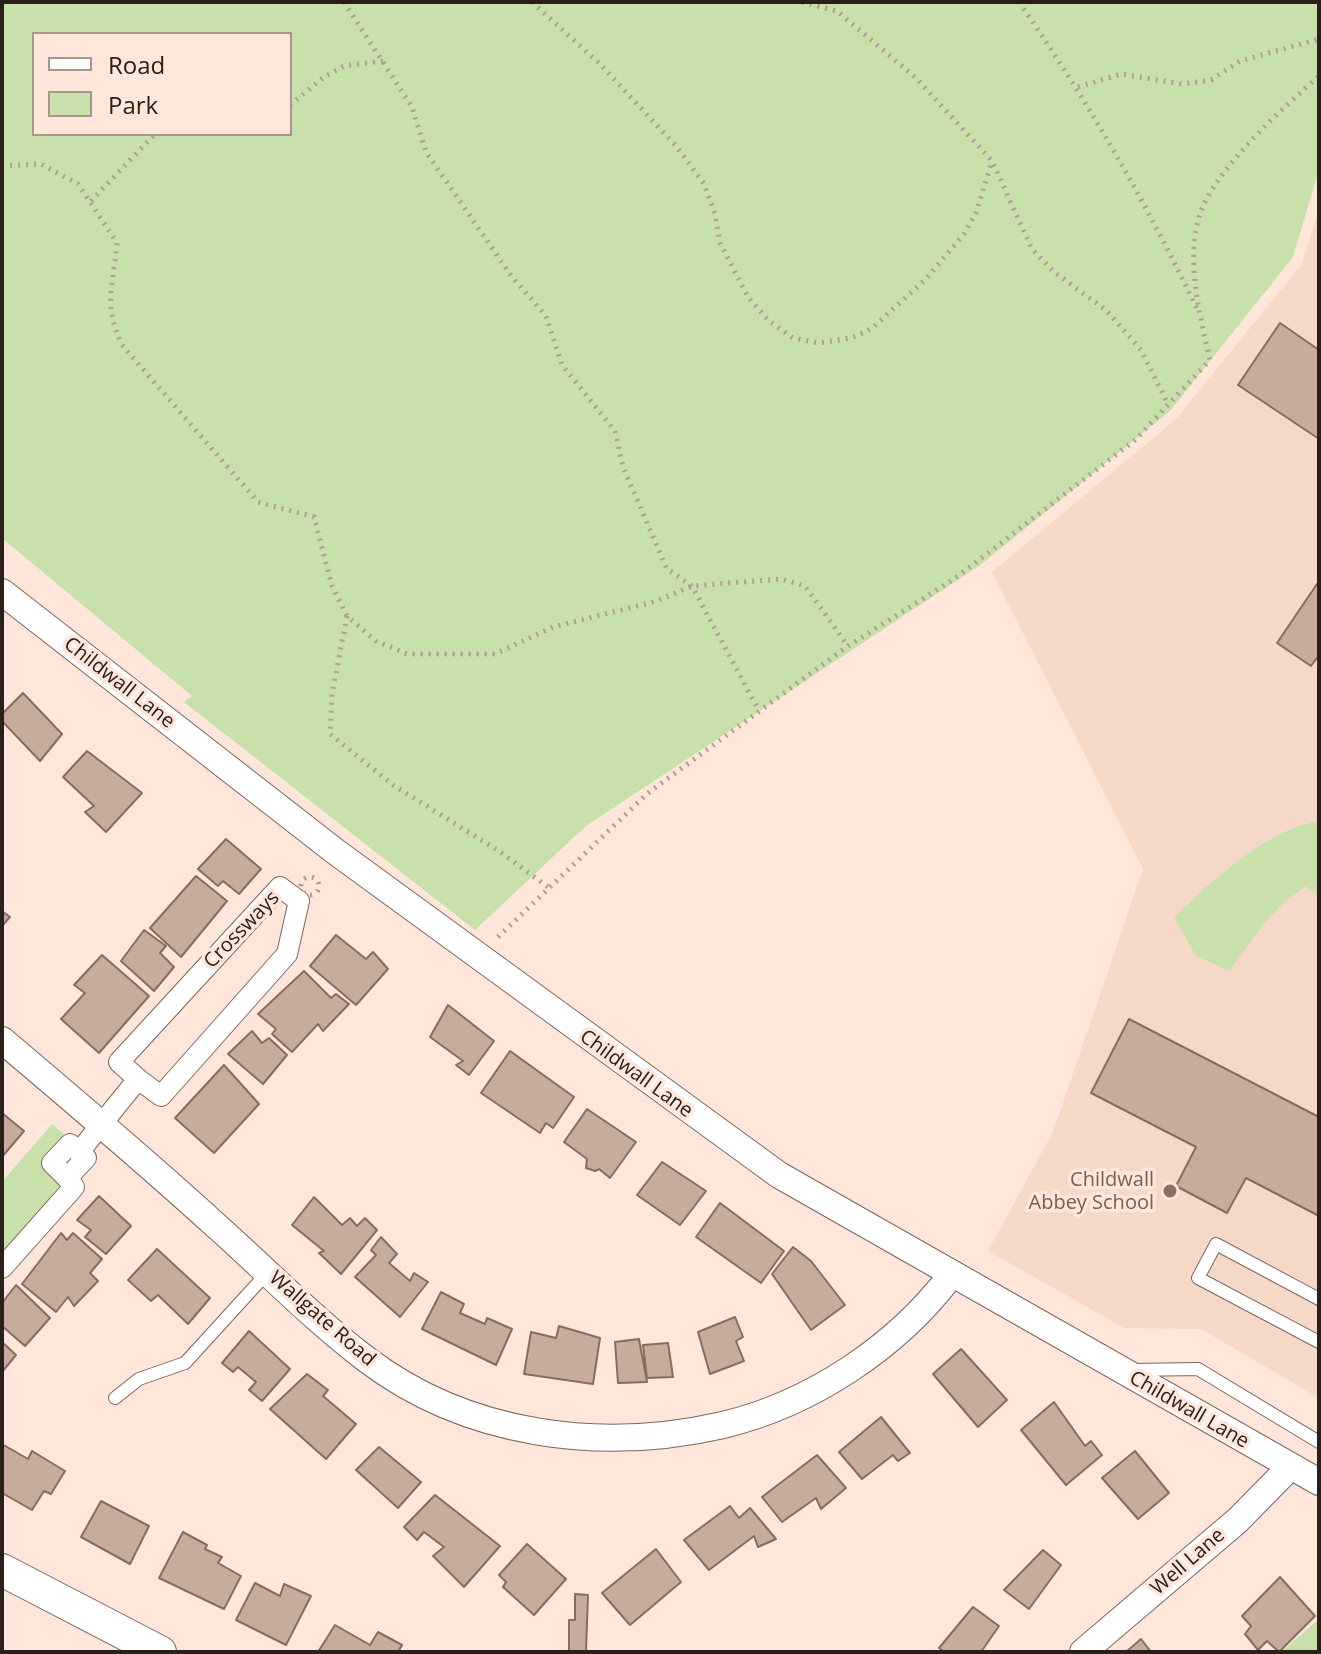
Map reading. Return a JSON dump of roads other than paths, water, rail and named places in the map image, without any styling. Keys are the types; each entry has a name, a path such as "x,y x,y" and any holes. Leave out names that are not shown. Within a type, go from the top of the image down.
{"street":[{"name":"Childwall Lane","path":"2,592 336,852 779,1175 1319,1482"},
{"name":"Crossways","path":"280,887 299,901 287,954 161,1096 138,1079 119,1062 280,887"},
{"name":"Wallgate Road","path":"2,1040 366,1359 436,1400 512,1427 546,1434 614,1438 688,1432 735,1422 808,1393 860,1363 921,1310 951,1275"},
{"path":"2,1268 74,1187 67,1178 86,1158 79,1152 138,1079"},
{"name":"Well Lane","path":"1083,1652 1238,1520 1290,1467"},
{"path":"2,1570 160,1652"}],"lane":[{"path":"1319,1299 1216,1244 1198,1278 1319,1342"},
{"path":"115,1398 139,1379 185,1363 268,1272"},
{"path":"1120,1370 1198,1369 1319,1442"}],"place":[{"name":"Childwall Abbey School","path":"1170,1191"}]}
